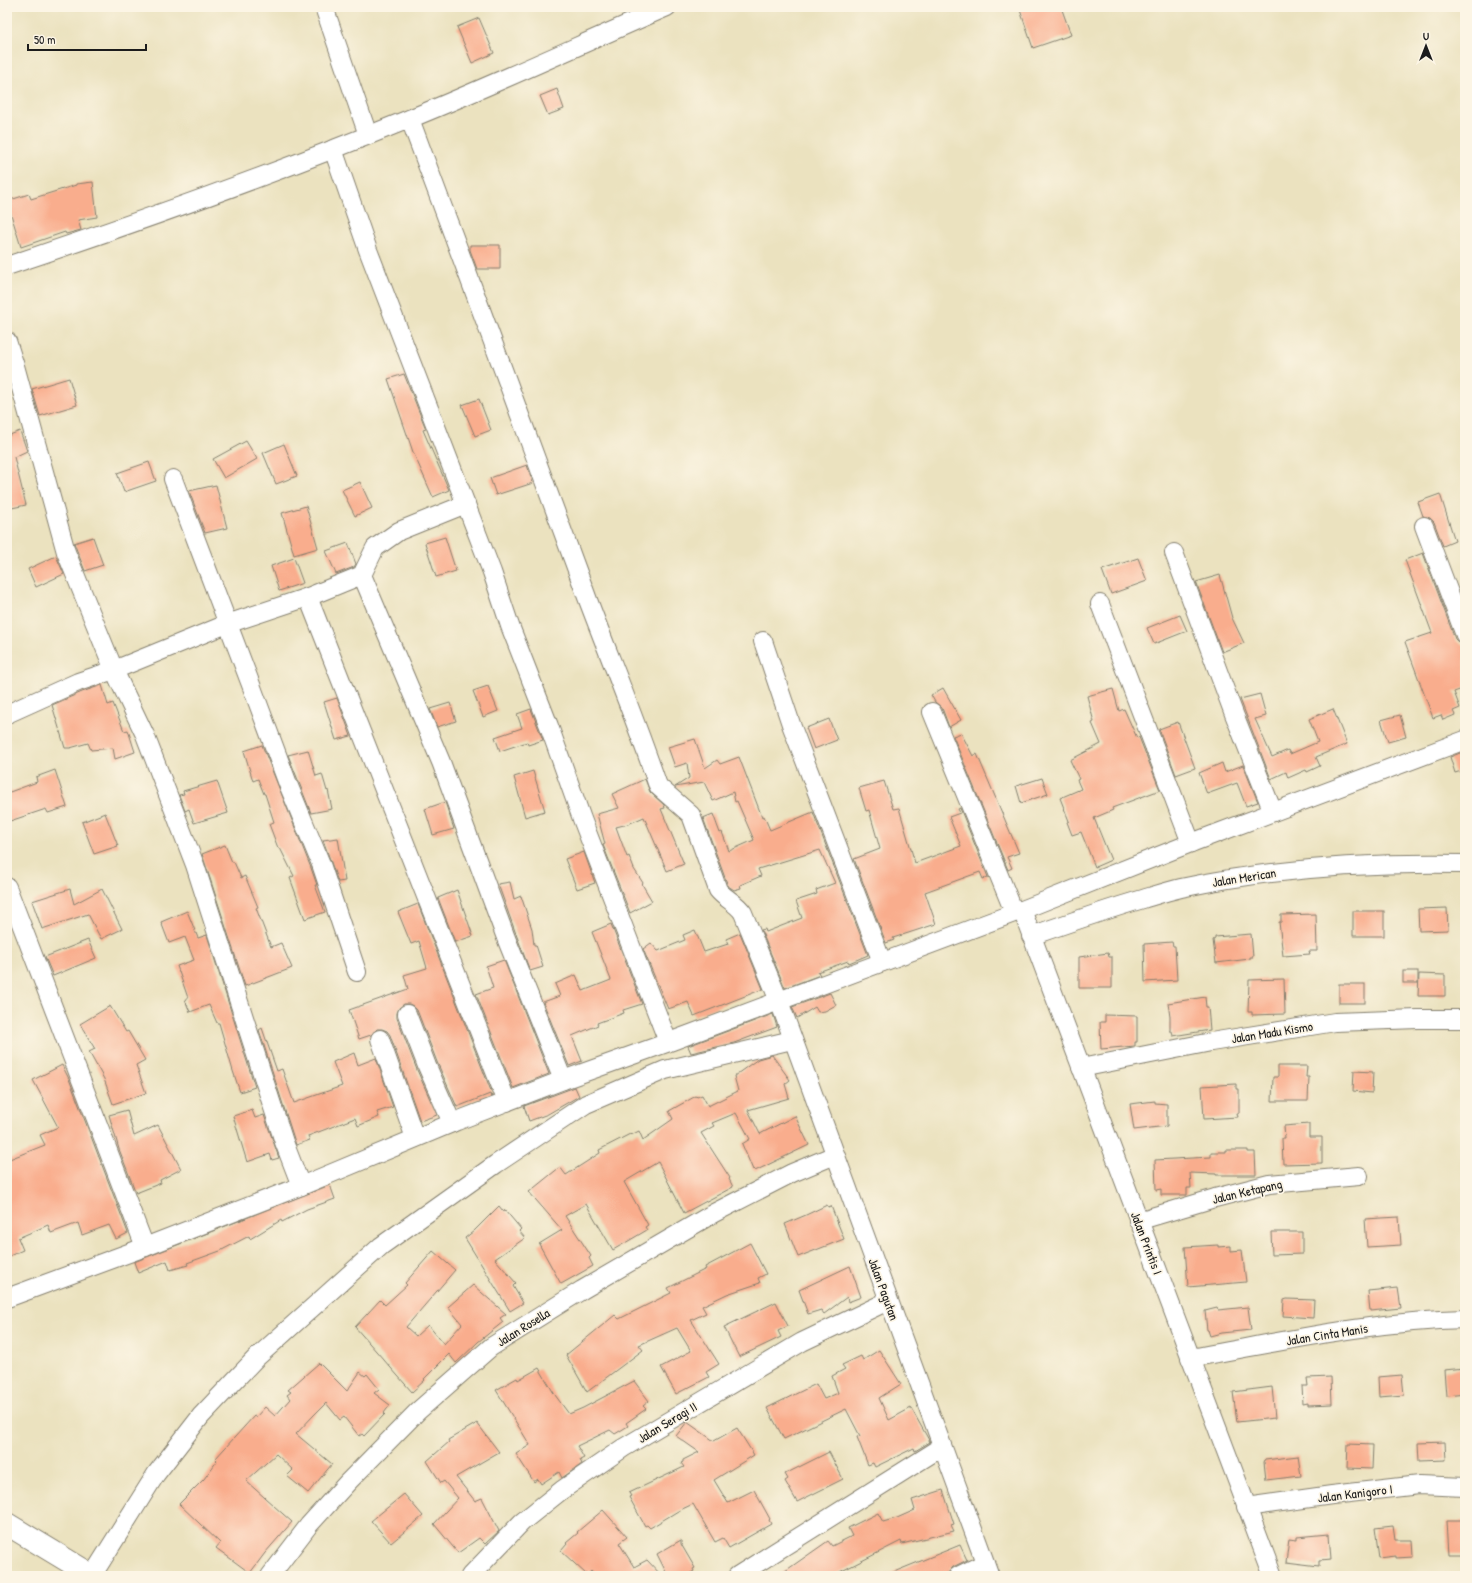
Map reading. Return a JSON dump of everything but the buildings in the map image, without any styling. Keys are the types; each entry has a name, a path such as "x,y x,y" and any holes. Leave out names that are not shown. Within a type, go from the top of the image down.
{"street":[{"path":"324,7 368,135"},
{"path":"7,266 117,230 334,149 410,119 667,7"},
{"name":"Jalan Pagutan","path":"410,119 659,788 691,815 718,890 743,913 779,1001 834,1155 987,1569"},
{"path":"334,149 368,250 492,572 510,626 549,726 582,819 668,1042"},
{"path":"7,341 66,552 114,670 145,735 195,865 284,1142 301,1186"},
{"path":"173,479 288,784 321,864 357,972"},
{"path":"7,714 78,682 114,670 227,624 308,596 362,575 375,548 399,531 466,504"},
{"path":"1424,526 1465,635"},
{"path":"1174,553 1234,714 1273,812"},
{"path":"362,575 441,762 506,938 562,1080"},
{"path":"308,596 507,1102"},
{"path":"1100,604 1191,843"},
{"path":"763,641 792,727 882,962"},
{"name":"Jalan Printis I","path":"932,712 1018,911 1031,936 1273,1576"},
{"path":"7,1298 301,1186 452,1123 562,1080 779,1001 1465,740"},
{"name":"Jalan Merican","path":"1031,936 1113,908 1180,888 1240,877 1313,867 1429,863 1465,864"},
{"path":"7,887 145,1246"},
{"path":"407,1014 427,1066 452,1123"},
{"name":"Jalan Madu Kismo","path":"1081,1068 1211,1042 1335,1022 1465,1019"},
{"path":"380,1039 416,1138"},
{"path":"7,1524 93,1576 156,1474 201,1416 255,1360 381,1246 496,1164 586,1104 665,1070 792,1040"},
{"name":"Jalan Rosella","path":"270,1576 309,1525 348,1482 418,1411 491,1347 582,1290 714,1213 792,1173 834,1155"},
{"name":"Jalan Ketapang","path":"1138,1221 1214,1198 1269,1184 1359,1176"},
{"name":"Jalan Seragi II","path":"470,1576 522,1522 562,1490 623,1448 802,1342 888,1300"},
{"name":"Jalan Cinta Manis","path":"1190,1358 1351,1329 1430,1320 1465,1318"},
{"path":"738,1576 942,1447"},
{"name":"Jalan Kanigoro I","path":"1246,1507 1420,1485 1465,1487"},
{"path":"958,1576 987,1569"}]}
